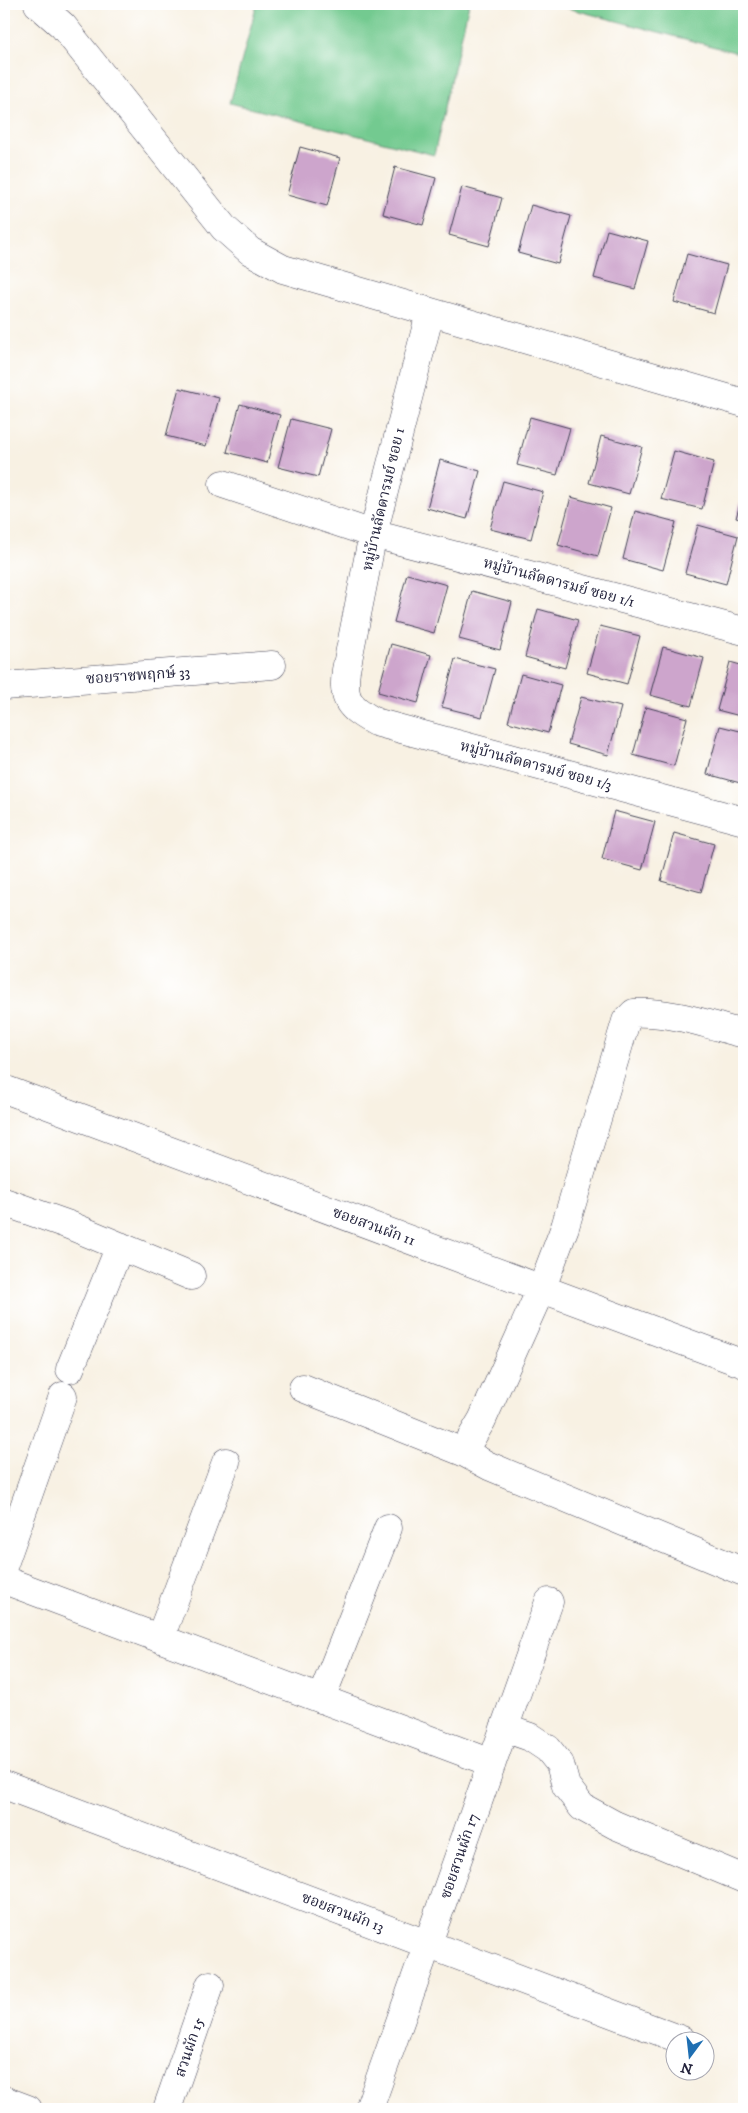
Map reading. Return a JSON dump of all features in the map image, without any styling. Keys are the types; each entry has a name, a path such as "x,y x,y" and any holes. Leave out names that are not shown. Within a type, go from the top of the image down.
{"street":[{"path":"38,4 63,26 224,228 250,250 283,269 430,313 744,402"},
{"name":"หมู่บ้านลัดดารมย์ ซอย 1","path":"344,687 374,534 430,313"},
{"name":"หมู่บ้านลัดดารมย์ ซอย 1/1","path":"223,484 374,534 744,631"},
{"name":"ซอยราชพฤกษ์ 33","path":"4,686 272,665"},
{"name":"หมู่บ้านลัดดารมย์ ซอย 1/3","path":"344,687 347,700 356,711 375,722 744,821"},
{"path":"463,1452 482,1420 542,1287 566,1227 626,1021 634,1014 646,1013 690,1020 744,1034"},
{"name":"ซอยสวนผัก 11","path":"4,1089 542,1287 744,1364"},
{"path":"4,1202 69,1225 191,1276"},
{"path":"70,1369 120,1246"},
{"path":"303,1388 463,1452 489,1466 744,1572"},
{"path":"4,1564 63,1396"},
{"path":"160,1638 226,1462"},
{"path":"321,1699 388,1528"},
{"path":"4,1580 492,1763"},
{"name":"ซอยสวนผัก 17","path":"369,2109 549,1602"},
{"path":"504,1728 530,1737 548,1749 560,1764 566,1786 582,1807 615,1825 744,1879"},
{"name":"ซอยสวนผัก 13","path":"4,1785 666,2034"},
{"name":"สวนผัก 15","path":"167,2109 210,1985"},
{"path":"4,2100 28,2109"}],"green space":[{"path":"257,4 469,4 434,155 230,103"},
{"path":"552,4 744,4 744,30 738,53"}],"building":[{"path":"300,147 340,158 327,206 287,195"},
{"path":"395,167 436,178 423,225 383,214"},
{"path":"462,187 502,198 489,246 449,235"},
{"path":"531,205 571,216 558,264 518,253"},
{"path":"607,230 648,241 635,289 594,278"},
{"path":"687,254 727,265 714,313 674,302"},
{"path":"179,388 219,398 206,446 166,436"},
{"path":"240,404 280,415 267,463 227,452"},
{"path":"530,417 570,428 557,475 517,465"},
{"path":"291,419 331,429 318,477 278,467"},
{"path":"601,436 642,447 629,494 589,483"},
{"path":"674,451 714,462 702,509 661,499"},
{"path":"440,460 480,471 467,519 427,508"},
{"path":"503,481 543,492 531,539 490,529"},
{"path":"744,490 744,520 736,518"},
{"path":"571,497 611,508 598,556 558,545"},
{"path":"635,511 676,522 663,570 623,559"},
{"path":"698,525 738,536 726,584 685,573"},
{"path":"407,574 447,585 434,633 394,622"},
{"path":"472,591 512,602 500,650 459,639"},
{"path":"538,609 578,620 565,668 525,657"},
{"path":"600,626 640,636 627,684 587,673"},
{"path":"391,644 431,655 418,703 378,692"},
{"path":"663,647 704,658 691,706 650,695"},
{"path":"455,659 495,669 482,717 442,707"},
{"path":"730,662 744,666 744,717 717,710"},
{"path":"521,674 561,685 548,733 508,722"},
{"path":"581,697 621,707 608,755 568,744"},
{"path":"646,707 687,718 674,766 633,755"},
{"path":"720,726 744,732 744,784 707,774"},
{"path":"614,811 655,822 642,870 602,859"},
{"path":"674,833 714,844 701,892 661,881"}]}
